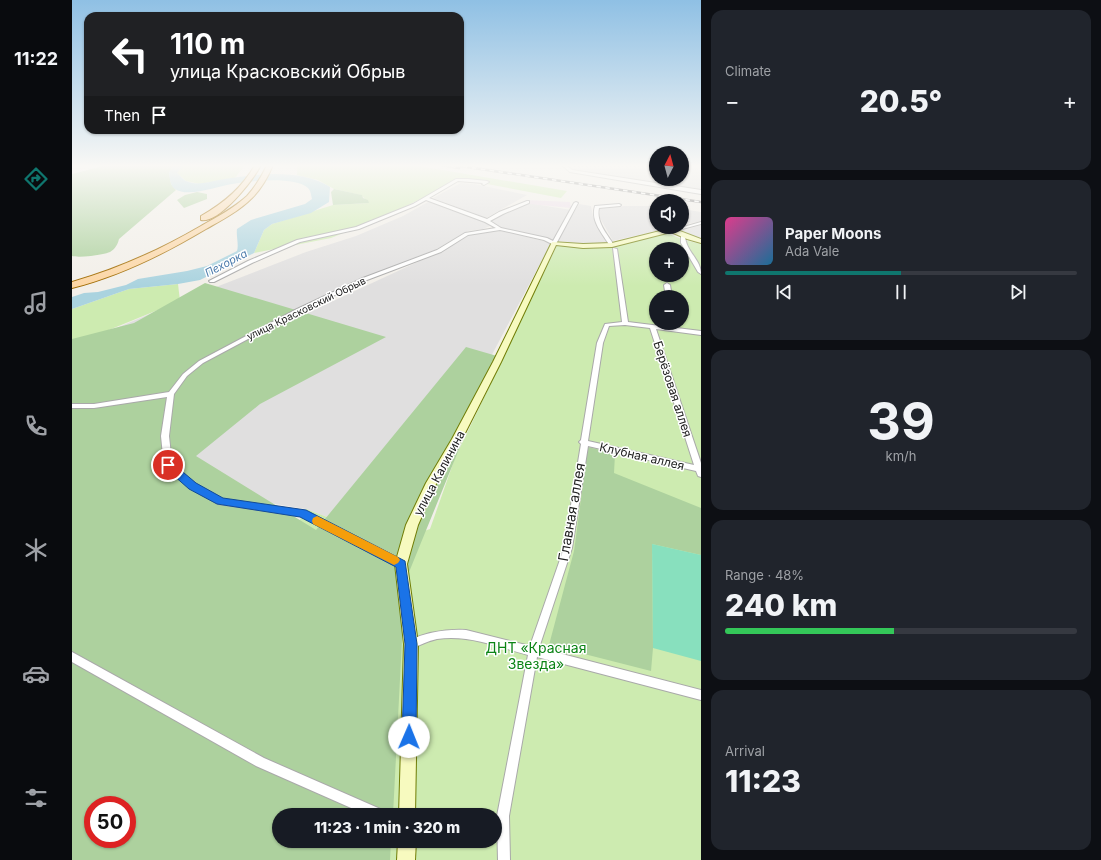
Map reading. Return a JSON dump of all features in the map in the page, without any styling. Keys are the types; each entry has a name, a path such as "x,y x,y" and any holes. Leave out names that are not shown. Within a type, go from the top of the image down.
{"main road":[{"path":"72,277 132,257 163,242 212,214 224,205"},
{"path":"72,285 135,263 174,245 222,217 239,205"},
{"path":"554,243 614,247 654,234"},
{"path":"682,235 701,241"},
{"name":"улица Калинина","path":"407,808 411,644 401,564 412,525 431,483 457,439 497,362 554,243"},
{"path":"406,860 407,848"}],"street":[{"path":"212,281 250,262 299,242 357,228 414,205"},
{"path":"445,205 487,221 500,229 545,239 554,243"},
{"path":"487,221 501,213 520,205"},
{"name":"улица Калинина","path":"554,243 575,205"},
{"path":"618,205 597,208 596,218 614,247 625,323 649,326"},
{"path":"689,226 701,223"},
{"name":"улица Красковский Обрыв","path":"401,564 302,513 221,502 193,486 168,465 165,436 171,394 185,376 202,362 335,292 364,279 439,251 467,234 500,229"},
{"path":"682,235 683,243 701,272"},
{"path":"667,285 668,290"},
{"name":"Главная аллея","path":"504,860 503,816 533,652 568,548 600,343 607,325 625,323"},
{"name":"Берёзовая аллея","path":"654,330 700,470"},
{"path":"676,330 701,333"},
{"path":"72,406 94,406 171,394"},
{"name":"Клубная аллея","path":"584,442 700,470"},
{"path":"411,644 426,636 447,633 466,634 701,695"},
{"path":"72,657 260,762 365,808"}],"shaded area":[{"path":"422,205 441,205 492,225 483,229 468,231 435,250 350,283 281,317 74,346 180,301 306,252 356,236 403,216"},
{"path":"452,205 509,205 486,218"},
{"path":"523,205 541,205 571,210 553,240 501,228 490,221"},
{"path":"542,205 571,205 571,208"},
{"path":"578,205 586,205 591,206 593,217 608,243 595,244 557,241"},
{"path":"624,206 649,206 649,232 613,241 600,218 600,209"},
{"path":"689,210 701,212 701,221 689,224"},
{"path":"701,225 701,239 691,237 686,234 689,234 689,229"},
{"path":"500,230 551,243 393,542 306,509 215,494 170,457 249,340 439,252 467,234"}],"green space":[{"path":"72,205 158,205 119,239 116,246 110,252 91,256 72,256"},
{"path":"181,205 191,205 184,208"},
{"path":"333,205 408,205 388,215 331,238 254,253 264,230 272,224"},
{"name":"ДНТ «Красная Звезда»","path":"662,234 669,234 684,240 701,244 701,860 72,860 72,672 179,732 306,509 393,542 430,529 455,458 557,245 599,248"},
{"path":"205,283 386,337 260,404 196,456 316,530 466,347 497,356 405,582 393,808 272,808 272,848 391,848 390,860 72,860 72,339 134,323"},
{"path":"178,284 180,301 72,345 72,309 129,289"},
{"path":"588,447 615,454 614,473 701,508 701,555 652,544 653,648 651,671 549,645 574,551"},
{"path":"652,544 701,555 701,661 653,648"}],"water":[{"name":"Пехорка","path":"301,205 324,205 311,213 272,224 264,230 254,253 200,280 178,284 129,289 72,309 72,297 84,293 98,292 126,285 138,279 187,271 207,266 237,251 237,229 251,220"}],"slow traffic":[{"path":"317,521 394,560"}],"route":[{"path":"168,465 193,486 221,502 302,513 401,564 411,644 409,737"}]}
